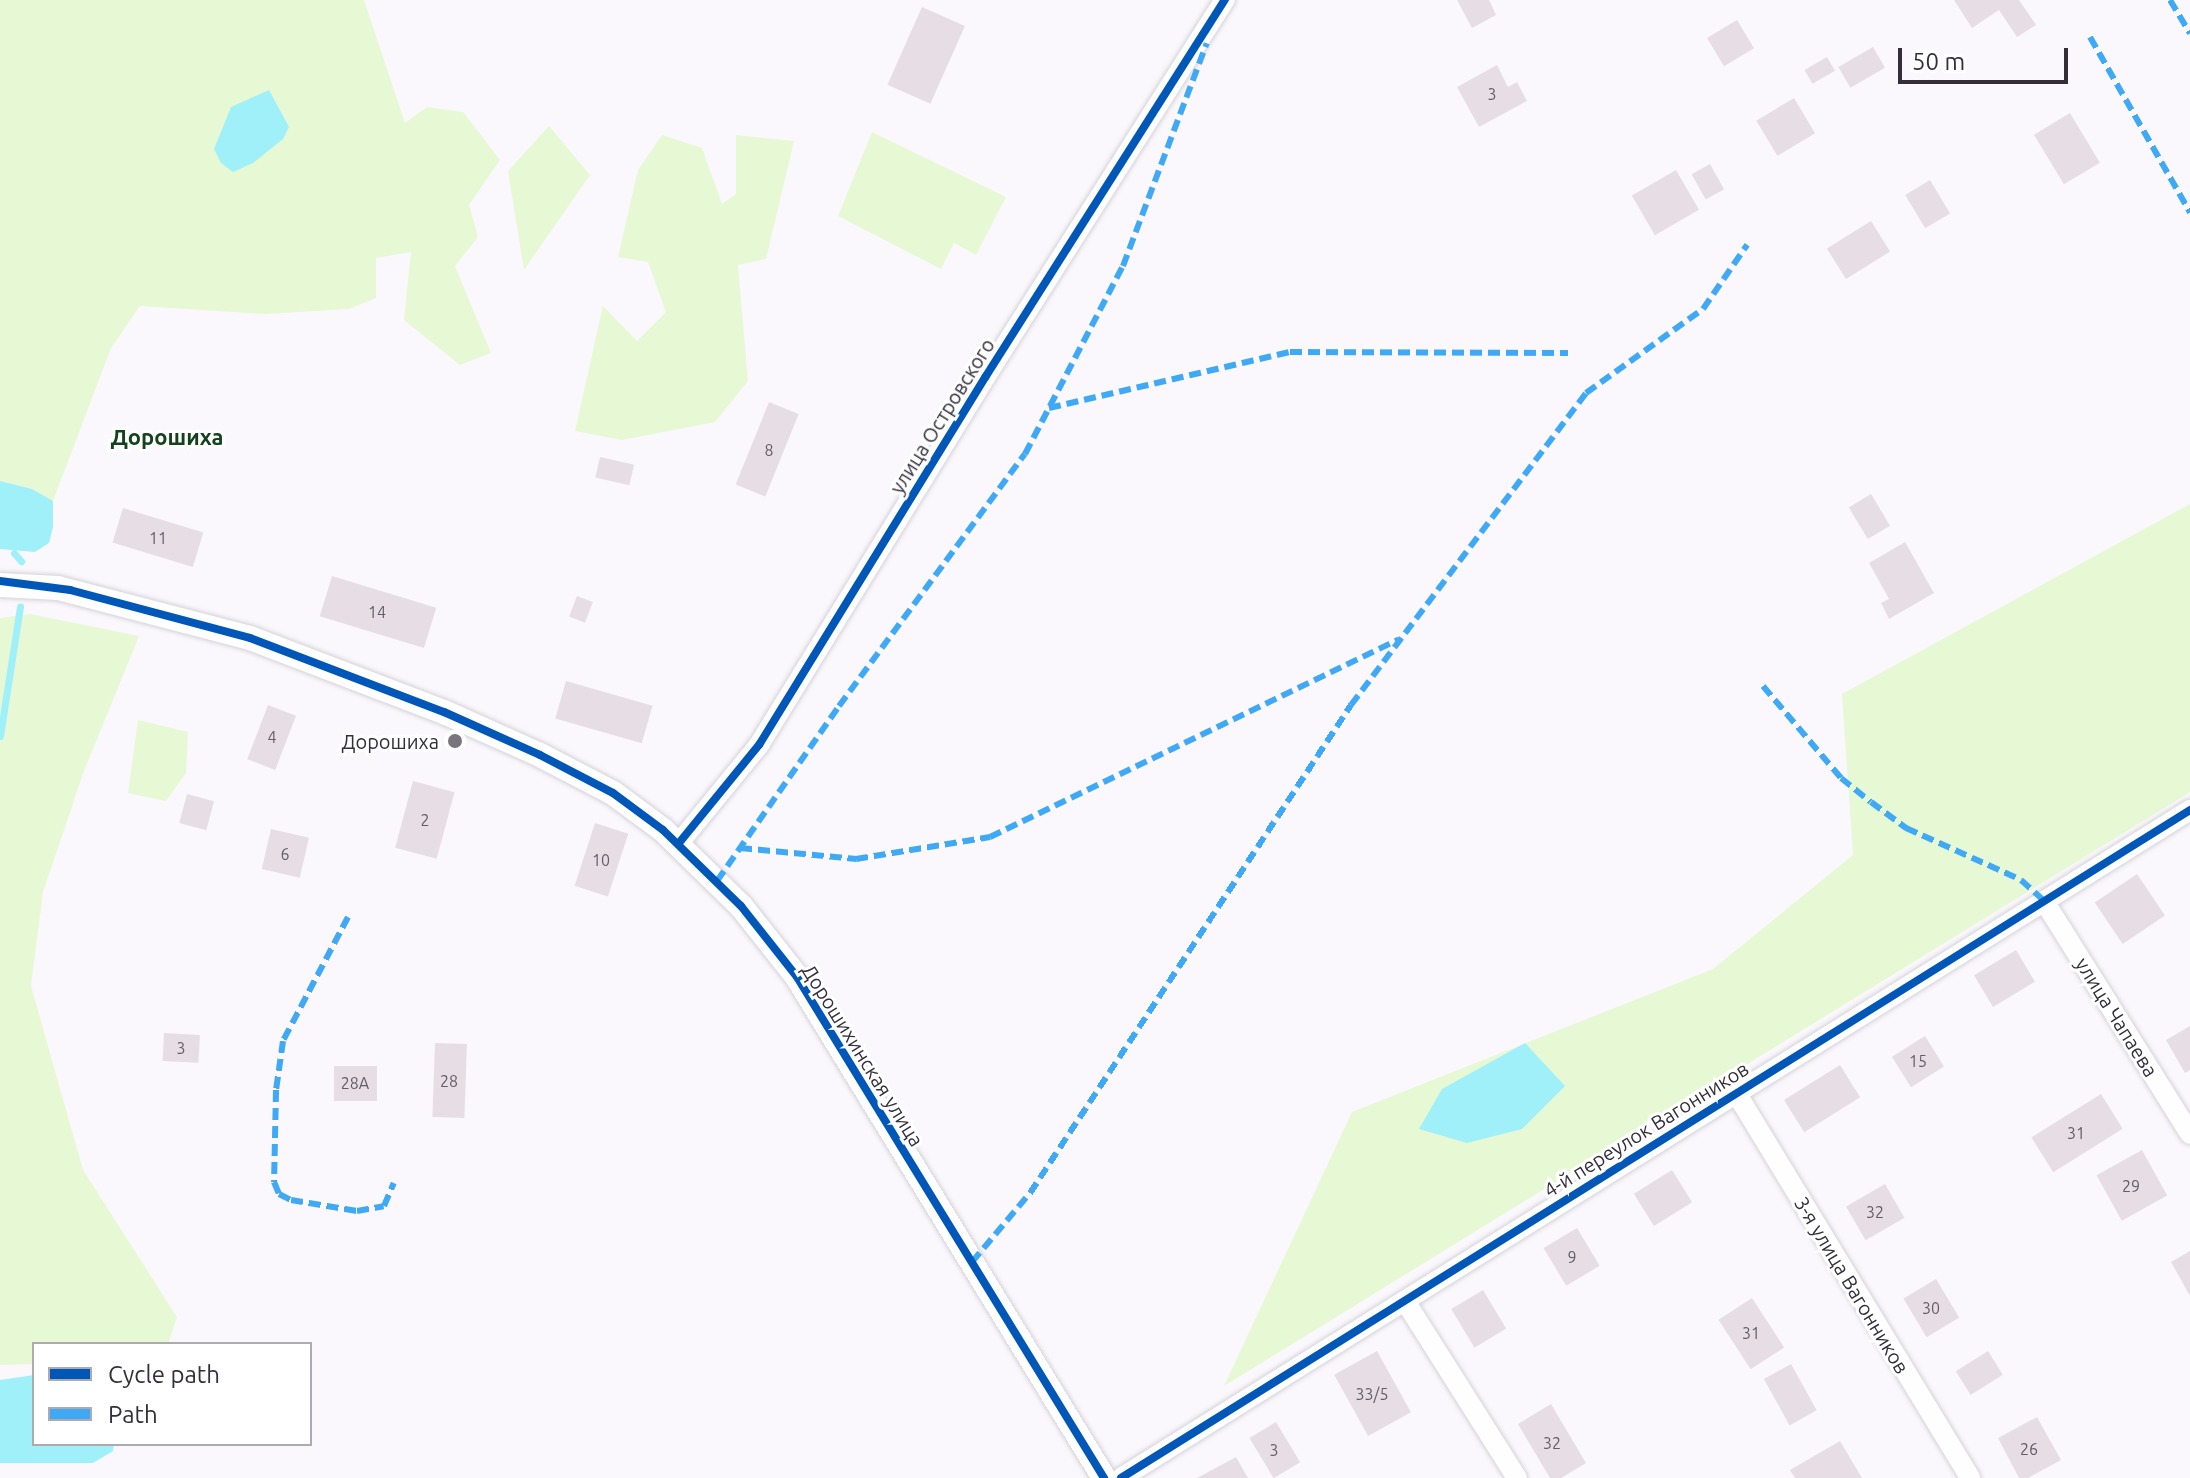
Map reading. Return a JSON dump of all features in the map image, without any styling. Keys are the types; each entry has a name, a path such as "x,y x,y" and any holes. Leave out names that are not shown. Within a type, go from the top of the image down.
{"street":[{"name":"улица Островского","path":"679,843 759,745 986,376 1225,0"},
{"name":"Дорошихинская улица","path":"3,583 70,590 250,638 444,712 578,773 621,799 679,843 741,906 797,977 1104,1478"},
{"name":"4-й переулок Вагонников","path":"1121,1478 1735,1091 2190,810"},
{"name":"улица Чапаева","path":"2044,901 2190,1134"},
{"name":"3-я улица Вагонников","path":"1735,1091 1970,1478"},
{"path":"1405,1301 1517,1478"}],"green space":[{"path":"0,0 364,0 405,123 427,107 463,112 500,160 469,205 478,237 455,266 491,353 460,365 404,320 411,252 376,258 376,298 349,309 265,314 140,306 111,348 53,501 31,489 0,481"},
{"path":"549,126 590,175 524,270 508,171"},
{"path":"872,132 1006,197 976,255 954,243 941,269 838,216"},
{"path":"662,135 702,148 722,204 736,194 736,135 794,141 766,259 738,265 748,381 715,422 622,440 575,431 603,306 637,341 666,312 648,262 618,257 638,170"},
{"path":"2190,504 2190,792 1224,1386 1352,1112 1713,969 1853,855 1842,694"},
{"path":"30,614 139,636 84,771 43,892 31,986 83,1170 177,1317 169,1342 32,1342 32,1364 0,1365 0,618"},
{"path":"138,720 188,732 186,773 166,801 128,793"}],"water":[{"path":"269,90 289,127 283,139 253,163 233,172 221,163 214,149 231,107"},
{"path":"0,481 32,489 53,501 53,527 49,543 35,552 0,549"},
{"path":"1525,1043 1565,1086 1522,1129 1467,1143 1419,1129 1442,1089"},
{"path":"32,1375 32,1446 114,1446 113,1451 93,1463 0,1463 0,1380"}],"building":[{"path":"1457,0 1489,0 1496,15 1472,28"},
{"path":"1954,0 2019,0 2036,25 2017,37 1999,10 1972,28"},
{"path":"922,7 965,26 930,104 887,85"},
{"path":"1737,20 1754,48 1724,66 1707,38"},
{"path":"1873,47 1885,68 1850,88 1838,67"},
{"path":"1827,57 1835,71 1812,84 1804,70"},
{"path":"1497,65 1508,87 1517,82 1527,101 1479,127 1457,87"},
{"path":"1794,98 1815,133 1777,156 1756,121"},
{"path":"2070,113 2100,163 2064,184 2034,135"},
{"path":"1710,164 1724,189 1706,200 1692,174"},
{"path":"1676,170 1699,210 1655,235 1632,196"},
{"path":"1930,180 1950,213 1925,228 1905,195"},
{"path":"1871,221 1890,252 1846,279 1827,249"},
{"path":"769,402 799,414 765,497 736,485"},
{"path":"600,457 634,465 629,485 595,477"},
{"path":"1871,494 1890,526 1868,539 1849,507"},
{"path":"123,508 203,533 193,567 112,542"},
{"path":"1905,542 1934,593 1889,619 1881,603 1889,599 1869,563"},
{"path":"332,576 436,608 424,648 320,616"},
{"path":"577,596 593,602 585,623 569,617"},
{"path":"566,681 653,706 642,743 555,718"},
{"path":"268,705 296,716 275,770 247,759"},
{"path":"413,781 455,792 437,859 395,848"},
{"path":"187,794 214,801 206,830 179,823"},
{"path":"595,823 628,834 608,897 575,886"},
{"path":"271,829 309,838 300,878 262,869"},
{"path":"2137,874 2165,915 2123,944 2095,903"},
{"path":"2016,950 2035,982 1993,1007 1974,975"},
{"path":"2190,1026 2190,1070 2185,1073 2166,1040"},
{"path":"164,1033 200,1035 198,1063 163,1061"},
{"path":"1925,1036 1944,1067 1911,1087 1892,1057"},
{"path":"435,1043 467,1044 464,1118 432,1117"},
{"path":"1840,1065 1860,1097 1804,1132 1784,1100"},
{"path":"334,1066 377,1066 377,1101 334,1101"},
{"path":"2101,1094 2123,1129 2053,1172 2031,1137"},
{"path":"2142,1150 2167,1195 2122,1221 2097,1175"},
{"path":"1672,1170 1692,1202 1654,1226 1634,1194"},
{"path":"1885,1184 1904,1218 1866,1240 1846,1206"},
{"path":"1577,1228 1600,1266 1566,1286 1544,1248"},
{"path":"2190,1251 2190,1296 2171,1262"},
{"path":"1936,1279 1959,1318 1927,1337 1903,1299"},
{"path":"1483,1290 1506,1329 1474,1348 1451,1309"},
{"path":"1752,1298 1784,1347 1751,1369 1718,1320"},
{"path":"1377,1351 1411,1412 1368,1436 1334,1375"},
{"path":"1988,1351 2003,1375 1971,1395 1956,1371"},
{"path":"1791,1364 1817,1410 1790,1425 1764,1379"},
{"path":"1551,1404 1586,1463 1561,1478 1550,1478 1518,1424"},
{"path":"2037,1417 2061,1460 2028,1478 2019,1478 1998,1438"},
{"path":"1276,1422 1300,1462 1273,1478 1249,1438"},
{"path":"1840,1441 1862,1478 1795,1478 1790,1470"},
{"path":"1236,1457 1248,1478 1197,1478"}],"waterway":[{"path":"14,553 21,561"},
{"path":"0,736 20,607"}],"marked path":[{"path":"2170,0 2190,33"},
{"path":"2090,37 2190,212"},
{"path":"717,881 839,706 1025,454 1123,266 1207,43"},
{"path":"972,1262 1030,1193 1351,705 1586,393 1703,309 1747,245"},
{"path":"1049,408 1290,352 1568,353"},
{"path":"740,848 856,859 990,837 1399,639"},
{"path":"1763,686 1841,778 1871,802 1906,828 2021,880 2044,901"},
{"path":"348,917 283,1041 276,1090 274,1182 279,1194 291,1200 357,1211 384,1206 394,1183"}],"cycle path":[{"path":"679,843 759,745 986,376 1225,0"},
{"path":"0,581 70,590 250,638 444,712 540,755 613,793 663,830 741,906 797,977 1104,1478"},
{"path":"1121,1478 2190,810"}],"place":[{"name":"Дорошиха","path":"455,741"}],"district":[{"name":"Дорошиха","path":"167,437"}]}
